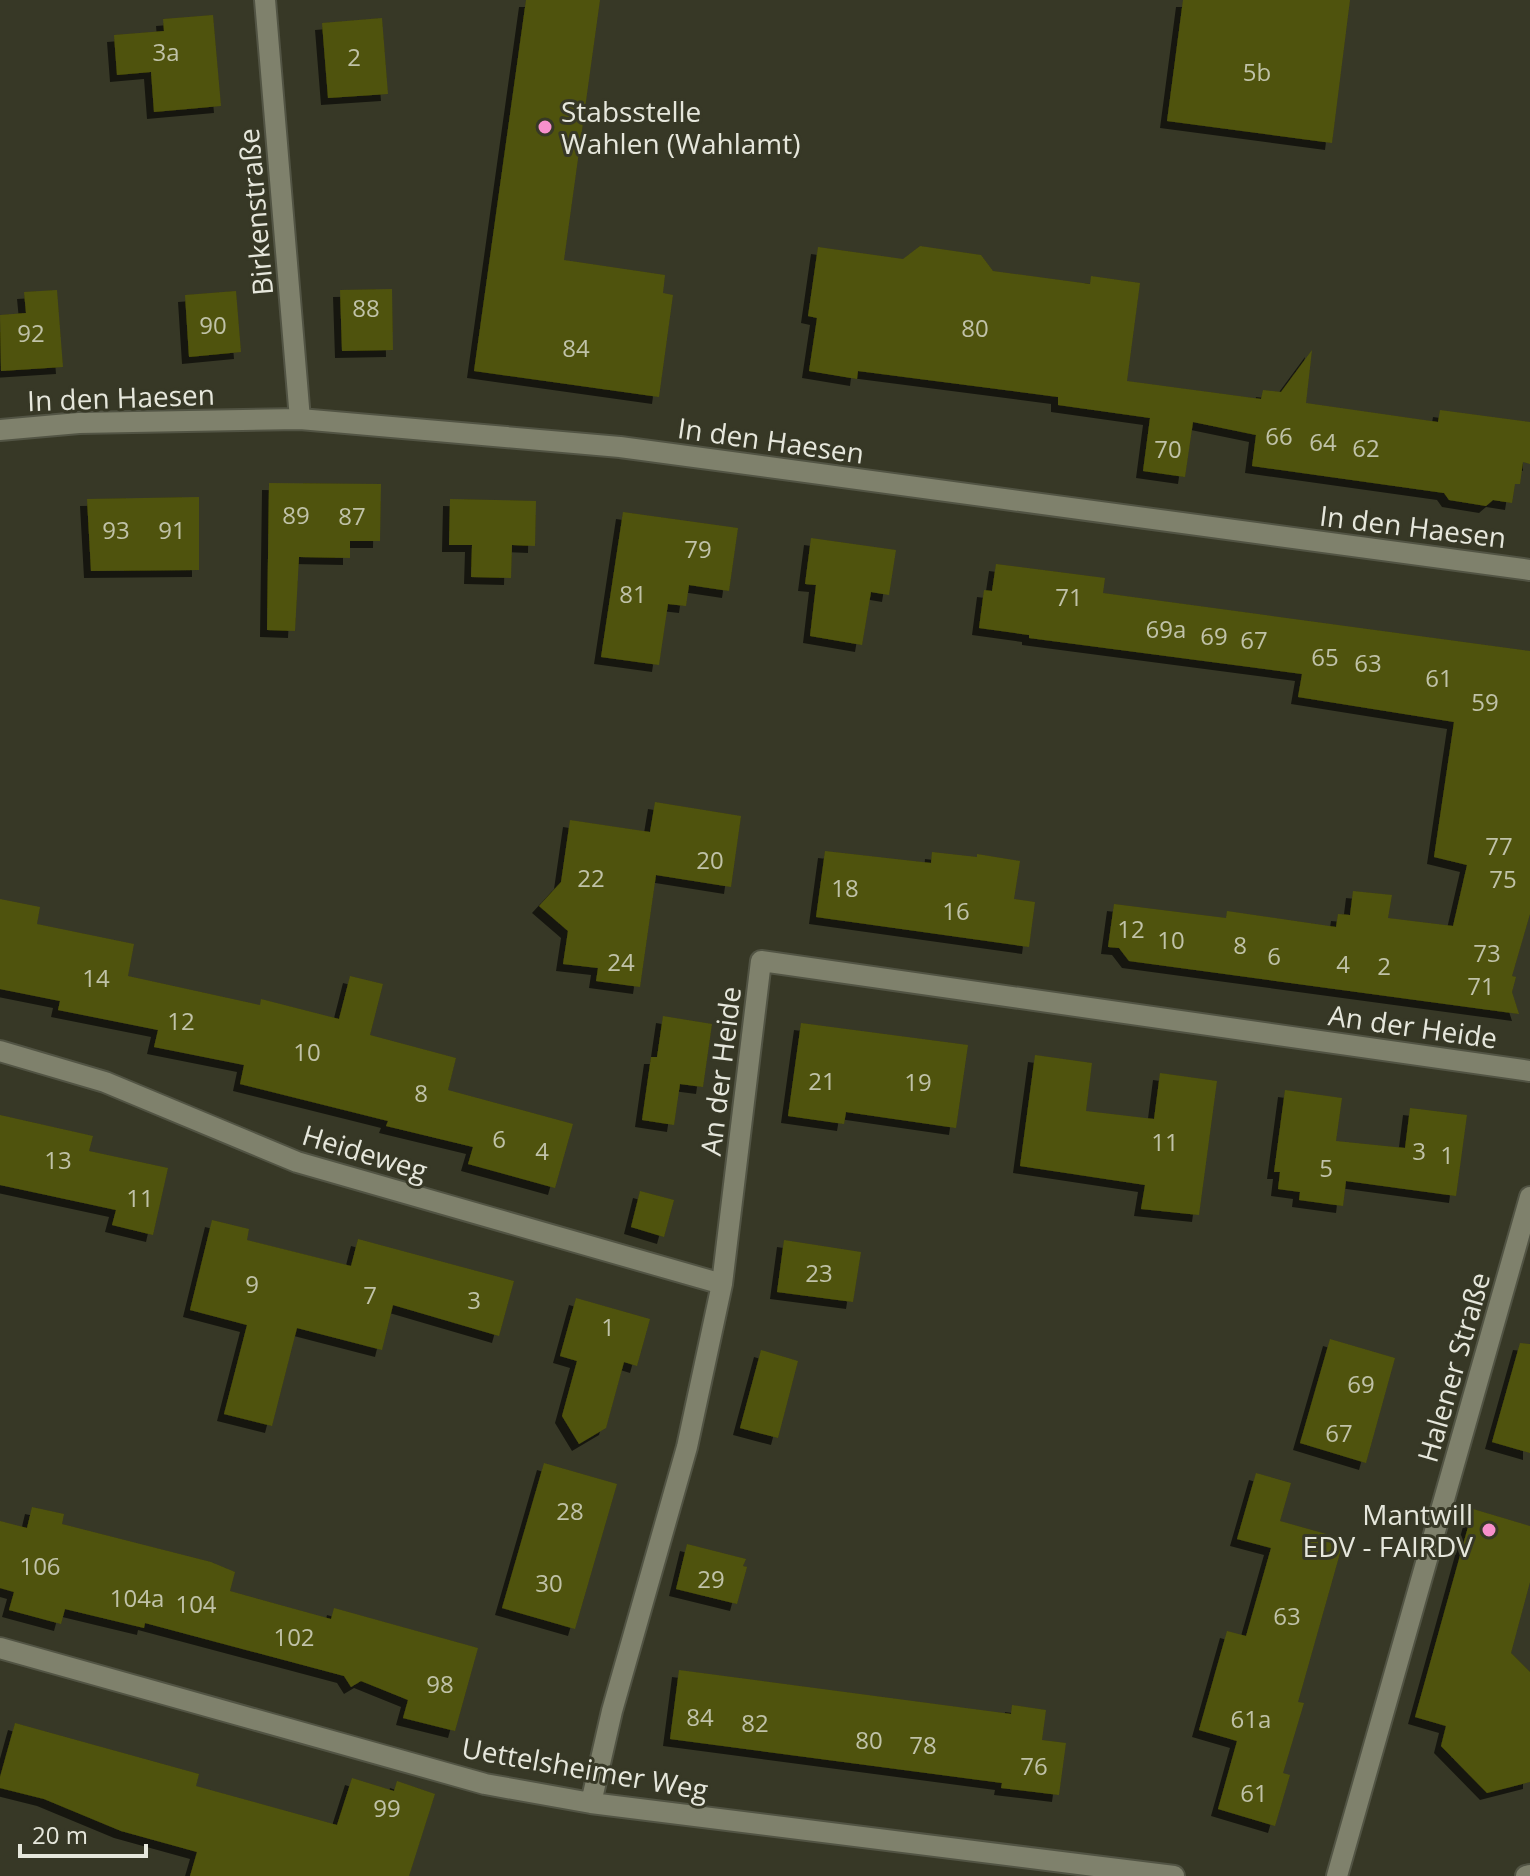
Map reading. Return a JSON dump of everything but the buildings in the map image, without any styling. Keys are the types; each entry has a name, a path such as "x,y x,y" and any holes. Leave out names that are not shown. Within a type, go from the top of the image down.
{"street":[{"name":"Birkenstraße","path":"265,0 300,419"},
{"name":"In den Haesen","path":"0,430 79,423 300,419 620,447 1530,570"},
{"name":"An der Heide","path":"591,1803 612,1711 687,1447 722,1284 761,961 1530,1071"},
{"name":"Heideweg","path":"0,1051 105,1082 297,1162 722,1284"},
{"name":"Halener Straße","path":"1337,1876 1530,1197"},
{"name":"Uettelsheimer Weg","path":"0,1648 485,1784 591,1803 1174,1876"}],"place":[{"name":"Stabsstelle Wahlen (Wahlamt)","path":"545,127"},
{"name":"Mantwill EDV - FAIRDV","path":"1489,1530"}]}
